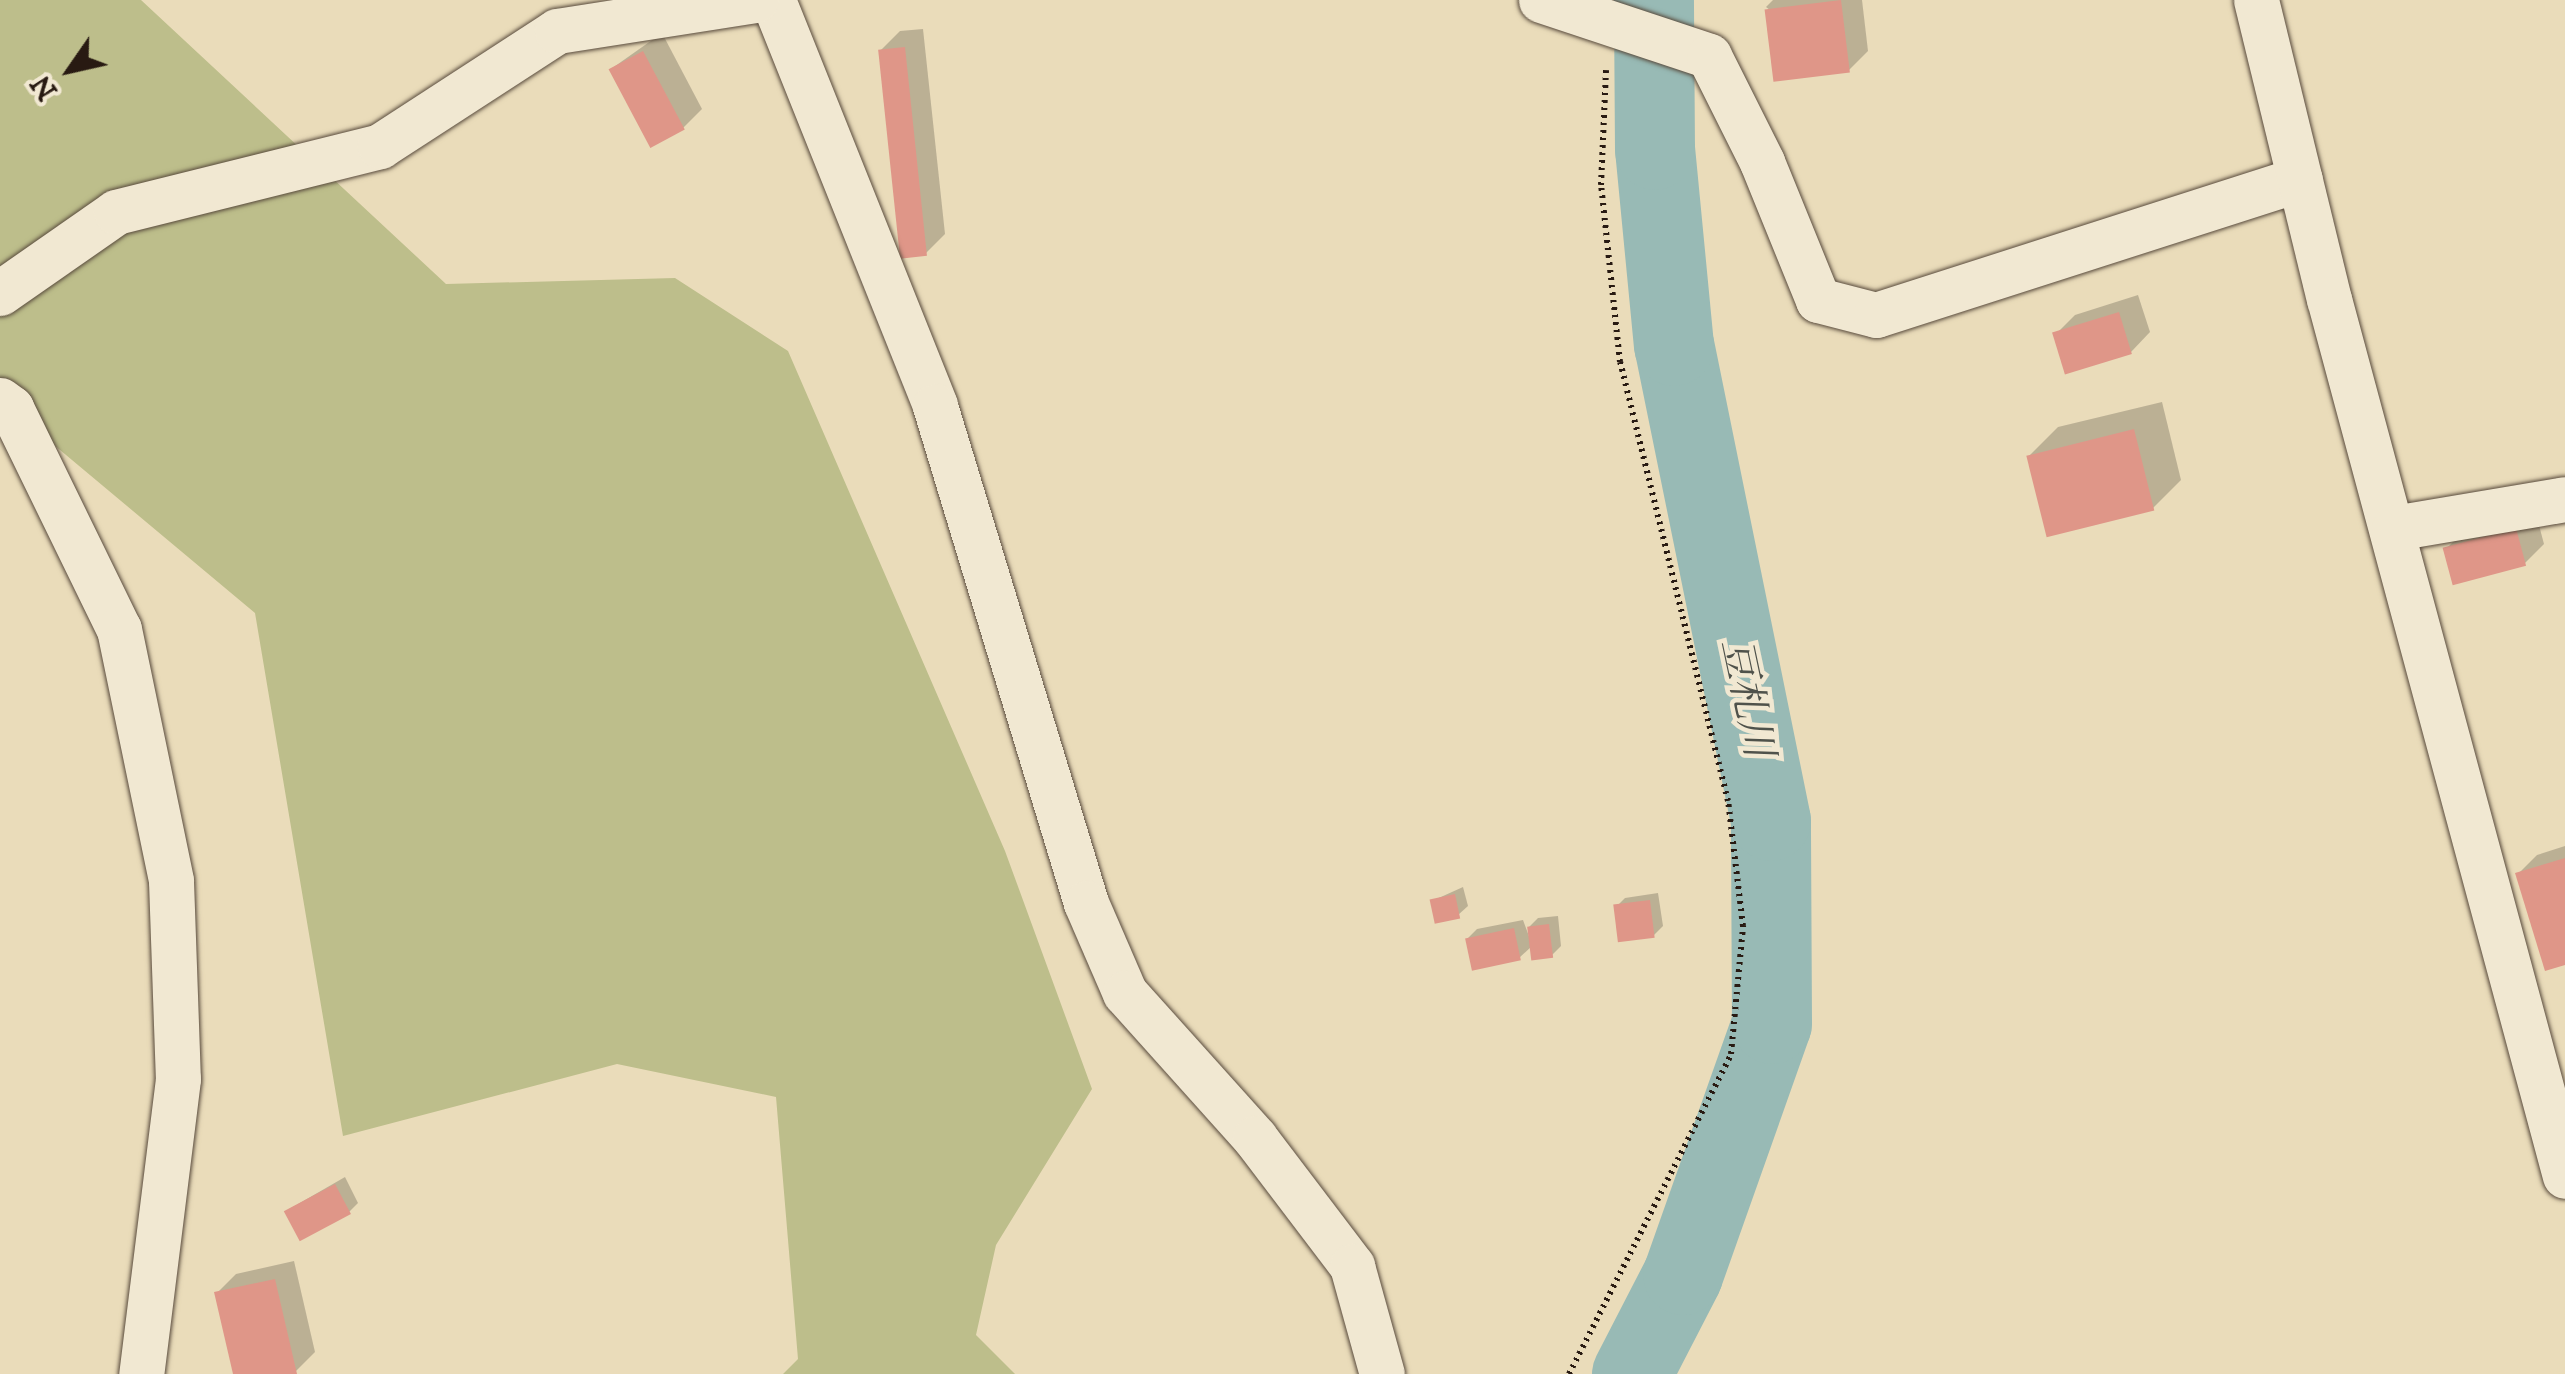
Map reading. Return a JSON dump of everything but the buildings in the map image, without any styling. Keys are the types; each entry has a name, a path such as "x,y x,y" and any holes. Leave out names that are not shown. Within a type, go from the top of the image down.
{"street":[{"path":"0,293 116,212 380,146 557,31 756,0"},
{"path":"773,0 935,406 1086,902 1117,975 1125,993 1255,1138 1352,1266 1382,1374"},
{"path":"1541,0 1608,27 1709,56 1762,162 1818,300 1876,315 2300,179"},
{"path":"2256,0 2565,1176"},
{"path":"0,400 11,408 119,629 170,881 178,1079 141,1374"},
{"path":"2394,528 2565,499"}],"path":[{"path":"1569,1374 1731,1054 1743,926 1728,801 1620,362 1601,185 1608,27"}],"green space":[{"path":"0,0 141,0 446,284 675,278 788,351 1005,851 1092,1089 996,1245 976,1335 1015,1374 783,1374 798,1359 776,1097 617,1064 343,1136 255,613 11,409 0,406"}],"waterway":[{"name":"豆札川","path":"1632,1374 1683,1275 1772,1024 1771,821 1674,346 1655,150 1654,0"}]}
